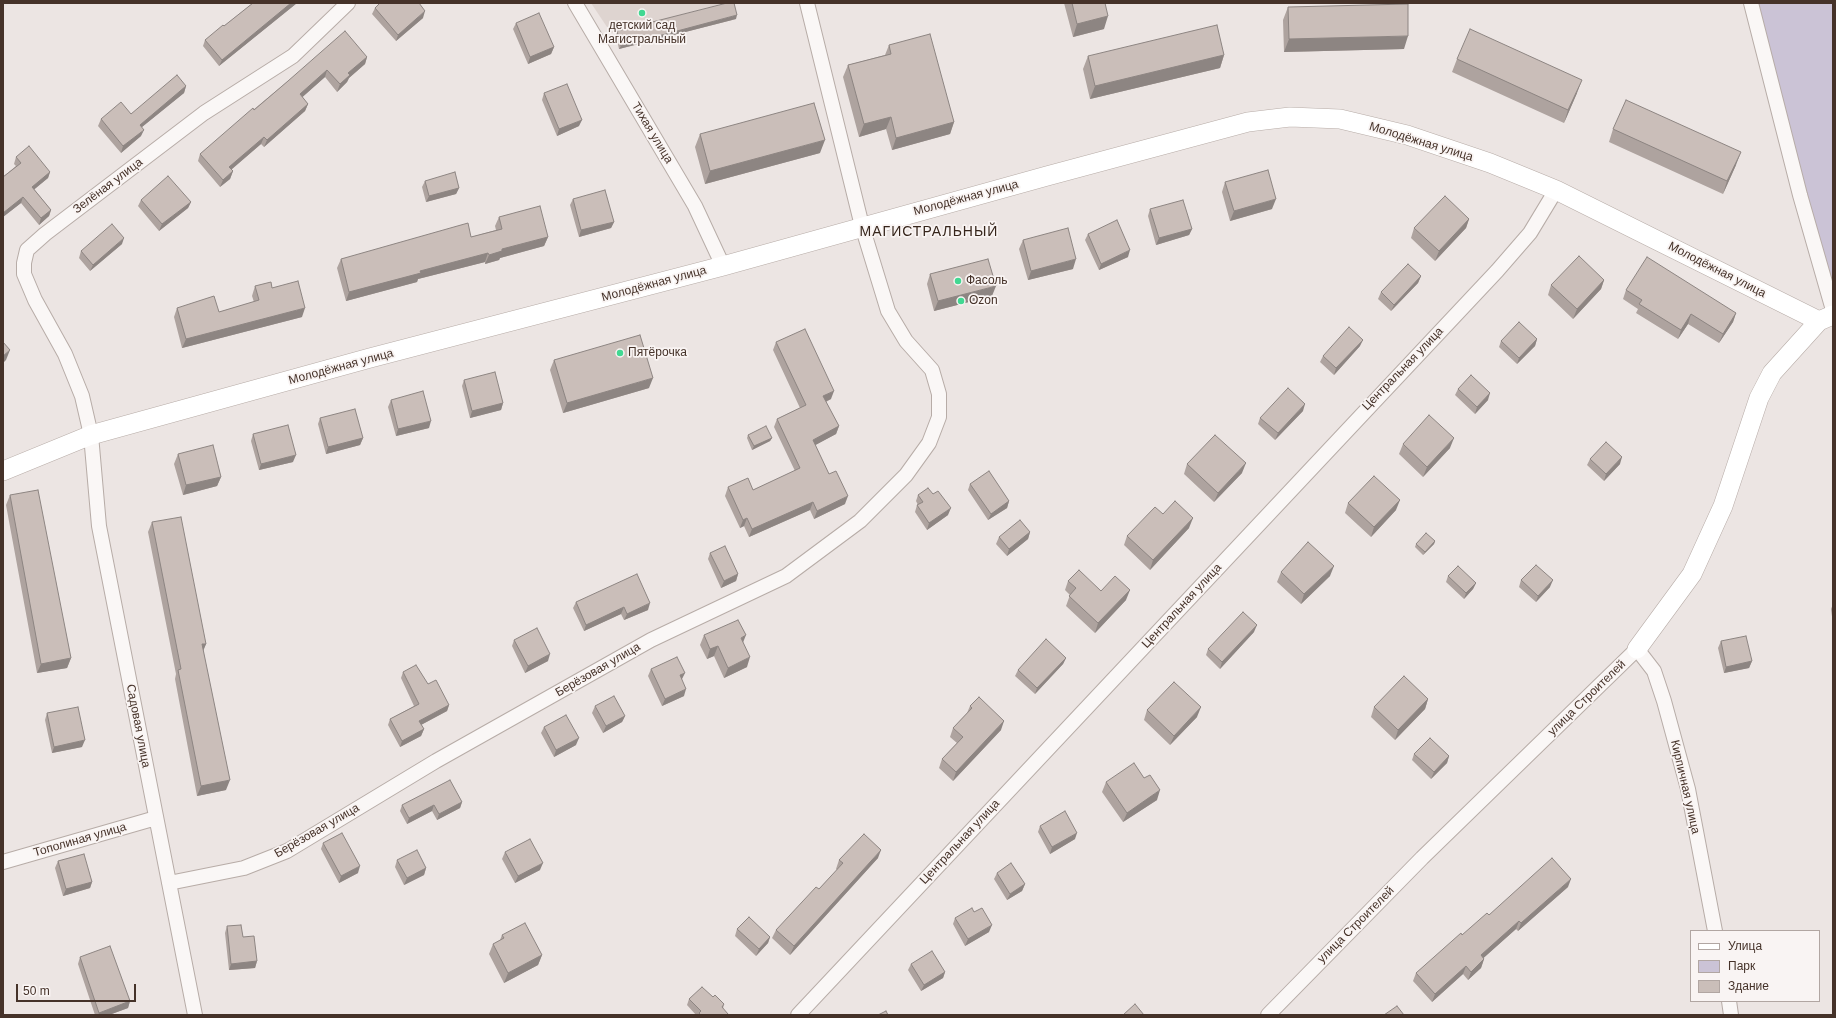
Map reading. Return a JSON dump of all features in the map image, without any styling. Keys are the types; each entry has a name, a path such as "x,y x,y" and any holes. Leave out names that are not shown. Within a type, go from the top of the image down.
{"street":[{"name":"Зелёная улица","path":"91,435 82,396 65,354 35,300 24,274 27,250 204,113 293,56 348,3"},
{"name":"Тихая улица","path":"575,3 695,206 723,266"},
{"path":"807,3 862,226"},
{"path":"1751,3 1800,195 1828,316"},
{"name":"Молодёжная улица","path":"3,471 91,435 363,360 723,266 862,226 1248,122 1290,117 1340,119 1407,135 1490,163 1556,190 1828,316"},
{"name":"Центральная улица","path":"798,1015 1497,271 1530,233 1556,190"},
{"name":"Берёзовая улица","path":"169,883 244,868 287,851 436,762 650,640 786,576 860,521 906,475 929,443 939,417 940,394 932,370 906,341 888,311 862,226"},
{"name":"улица Строителей","path":"1268,1015 1422,858 1637,649 1692,574 1723,506 1759,398 1772,373 1828,316"},
{"name":"Садовая улица","path":"91,435 99,526 195,1015"},
{"name":"Кирпичная улица","path":"1637,649 1654,671 1664,701 1688,789 1715,930"},
{"name":"Тополиная улица","path":"3,862 156,818"},
{"path":"1729,1002 1731,1015"}],"shaded area":[{"name":"детский сад Магистральный","path":"591,3 725,3 611,33"}],"green space":[{"path":"1749,3 1833,3 1833,288"}],"building":[{"path":"253,3 291,3 222,60 205,40"},
{"path":"380,3 419,3 425,11 398,35 375,8"},
{"path":"727,3 734,3 737,15 621,46 617,31"},
{"path":"1072,3 1105,3 1108,16 1077,24"},
{"path":"1408,4 1408,36 1289,39 1288,7"},
{"path":"539,13 554,47 530,57 516,23"},
{"path":"1217,25 1224,55 1095,86 1088,56"},
{"path":"1470,29 1582,80 1568,110 1457,59"},
{"path":"345,31 367,57 348,73 350,75 340,84 327,70 300,94 308,104 267,140 264,137 229,167 233,171 223,180 200,154 253,108 254,110"},
{"path":"930,34 954,122 896,138 891,117 864,124 848,65 891,54 889,45"},
{"path":"177,75 186,86 140,125 144,130 123,146 101,119 121,102 131,114"},
{"path":"567,84 582,120 559,129 544,93"},
{"path":"1626,100 1741,152 1727,181 1613,129"},
{"path":"814,103 825,140 710,171 700,134"},
{"path":"29,146 50,172 32,187 51,210 41,218 23,197 3,213 3,177 21,163 16,157"},
{"path":"1268,170 1276,199 1234,211 1225,182"},
{"path":"455,172 459,188 429,196 425,181"},
{"path":"168,176 191,202 162,224 141,200"},
{"path":"605,190 614,222 581,230 573,199"},
{"path":"1445,196 1469,219 1439,251 1414,228"},
{"path":"1183,200 1192,229 1159,238 1150,209"},
{"path":"540,206 548,237 502,249 502,251 489,255 488,253 349,292 341,259 468,223 471,237 502,229 499,217"},
{"path":"1117,220 1130,250 1101,264 1088,234"},
{"path":"112,224 124,238 93,265 81,251"},
{"path":"1068,228 1076,259 1031,271 1023,240"},
{"path":"1579,256 1604,280 1577,309 1551,285"},
{"path":"1647,257 1736,313 1723,334 1691,314 1681,330 1639,304 1642,300 1626,290"},
{"path":"988,259 996,286 938,301 930,274"},
{"path":"1408,264 1421,276 1394,305 1381,292"},
{"path":"298,281 305,308 186,339 177,308 214,296 219,312 259,300 255,286 271,282 272,288"},
{"path":"1519,322 1537,339 1519,358 1501,341"},
{"path":"1349,327 1363,340 1336,368 1323,356"},
{"path":"805,329 834,391 823,396 839,426 813,440 829,474 836,471 848,496 817,511 813,502 752,529 747,518 743,520 728,487 748,478 753,490 800,468 777,419 806,405 776,342"},
{"path":"640,335 653,378 567,403 554,360"},
{"path":"3,342 10,350 3,356"},
{"path":"495,372 503,403 472,411 464,380"},
{"path":"1471,375 1490,393 1477,407 1458,389"},
{"path":"1288,388 1305,404 1278,433 1260,418"},
{"path":"423,391 431,421 398,429 391,400"},
{"path":"355,409 363,438 328,447 320,418"},
{"path":"1429,415 1454,438 1427,467 1403,444"},
{"path":"288,425 296,455 261,464 253,434"},
{"path":"766,426 772,438 754,446 748,435"},
{"path":"1215,435 1246,463 1218,493 1187,464"},
{"path":"1606,442 1622,457 1606,474 1590,459"},
{"path":"213,445 221,477 186,485 178,454"},
{"path":"989,471 1009,501 991,514 970,484"},
{"path":"1374,476 1400,500 1374,527 1348,503"},
{"path":"928,488 933,494 938,491 951,508 929,523 917,505 923,502 918,495"},
{"path":"38,490 71,658 41,664 10,495"},
{"path":"1175,501 1193,518 1153,560 1127,536 1155,507 1163,514"},
{"path":"181,517 206,644 202,644 230,780 201,786 178,670 181,669 152,522"},
{"path":"1020,520 1030,532 1009,549 999,537"},
{"path":"1426,533 1435,541 1425,552 1416,544"},
{"path":"1308,542 1334,566 1304,594 1281,572"},
{"path":"725,546 738,574 724,581 710,553"},
{"path":"1536,565 1553,580 1538,596 1521,580"},
{"path":"1458,566 1476,583 1466,593 1448,576"},
{"path":"1079,570 1101,591 1115,576 1130,590 1098,623 1069,596 1076,588 1068,581"},
{"path":"637,574 650,603 627,614 624,607 586,625 576,602"},
{"path":"1243,612 1257,625 1222,662 1208,649"},
{"path":"738,620 746,635 741,638 750,657 728,668 718,646 710,649 704,635"},
{"path":"537,628 550,654 528,666 514,640"},
{"path":"1746,636 1752,661 1726,667 1721,641"},
{"path":"1046,639 1066,658 1037,688 1018,670"},
{"path":"677,657 685,673 680,675 686,689 665,699 651,669"},
{"path":"416,665 428,684 436,680 449,705 419,721 424,729 402,741 390,719 419,704 403,672"},
{"path":"1404,676 1428,699 1398,730 1374,707"},
{"path":"1174,682 1201,707 1174,736 1147,710"},
{"path":"614,696 625,716 606,726 595,706"},
{"path":"979,697 1004,721 956,772 942,759 963,737 953,728 972,708 970,706"},
{"path":"78,707 85,740 54,747 47,713"},
{"path":"566,715 579,738 556,750 544,727"},
{"path":"1430,738 1449,756 1434,772 1414,754"},
{"path":"1134,763 1144,778 1150,775 1160,790 1127,813 1106,782"},
{"path":"450,780 462,802 439,814 434,805 409,818 402,805"},
{"path":"1065,811 1077,833 1052,847 1040,826"},
{"path":"342,833 360,866 341,876 323,843"},
{"path":"864,834 881,850 794,946 776,930 816,887 819,889 843,863 839,860"},
{"path":"530,839 543,863 518,876 505,852"},
{"path":"417,850 426,868 407,878 397,860"},
{"path":"84,854 92,882 66,889 58,861"},
{"path":"1552,858 1571,879 1521,923 1519,921 1481,955 1484,959 1471,972 1466,966 1435,994 1416,973 1461,933 1462,935 1487,913 1489,915"},
{"path":"1011,863 1025,884 1010,894 997,873"},
{"path":"972,908 974,912 982,908 992,925 968,939 955,918"},
{"path":"749,917 770,937 759,949 737,929"},
{"path":"525,923 542,955 508,973 493,944 504,938 502,935"},
{"path":"241,925 243,937 254,936 257,961 231,964 227,926"},
{"path":"110,946 130,1001 99,1013 80,957"},
{"path":"932,951 945,972 924,985 911,964"},
{"path":"702,987 713,997 715,995 724,1004 722,1007 728,1014 701,1015 699,1013 701,1011 689,999"},
{"path":"1135,1004 1144,1015 1123,1015"},
{"path":"1397,1006 1404,1015 1384,1015"},
{"path":"886,1011 888,1015 878,1015"}],"place":[{"name":"детский сад Магистральный","path":"642,13"},
{"name":"Фасоль","path":"958,281"},
{"name":"Ozon","path":"961,301"},
{"name":"Пятёрочка","path":"620,353"}],"district":[{"name":"МАГИСТРАЛЬНЫЙ","path":"929,232"}]}
